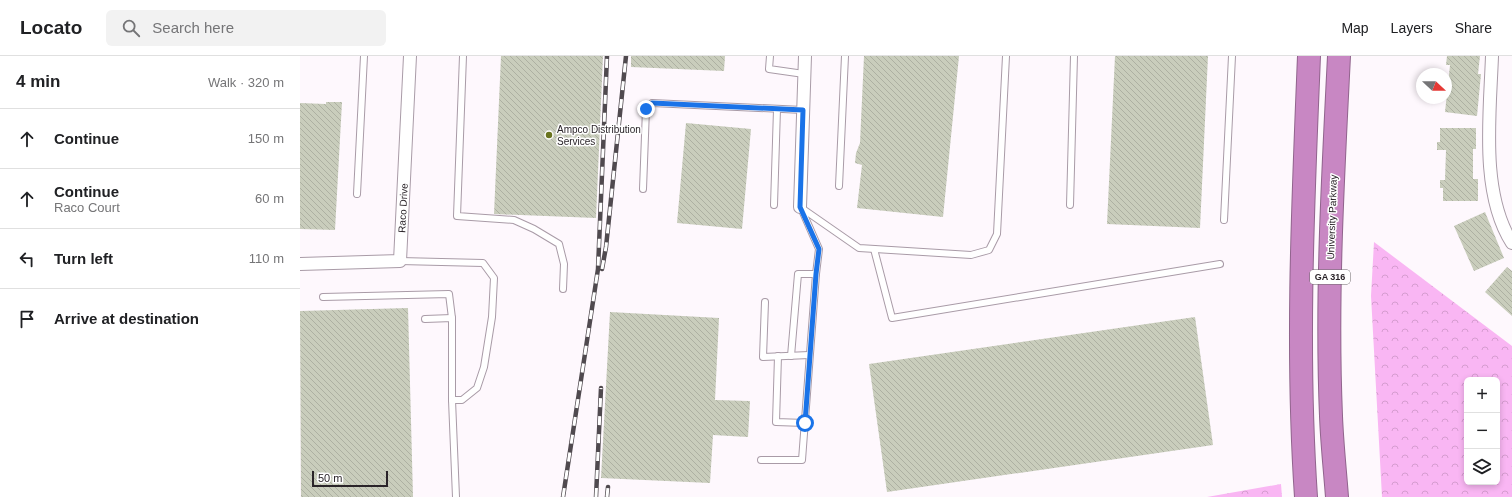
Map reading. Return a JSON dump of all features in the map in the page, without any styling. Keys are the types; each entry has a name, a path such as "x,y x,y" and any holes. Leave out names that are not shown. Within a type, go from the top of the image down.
{"highway":[{"name":"GA 316","path":"1306,497 1300,322 1309,56"},
{"name":"University Parkway","path":"1337,497 1331,417 1330,352 1332,233 1339,56"}],"street":[{"name":"Raco Drive","path":"400,261 410,56"},
{"path":"800,207 805,56"},
{"path":"1492,56 1489,155 1494,202 1507,235 1512,243"},
{"path":"300,264 400,261"}],"lane":[{"path":"357,194 364,56"},
{"path":"463,56 457,216 514,220 534,229 559,244 564,264 563,289"},
{"path":"770,56 769,70 804,74"},
{"path":"839,186 845,56"},
{"path":"800,207 859,248 971,255 989,250 997,234 1006,56"},
{"path":"1070,205 1074,56"},
{"path":"1224,220 1232,56"},
{"path":"643,189 646,109 652,103 803,110"},
{"path":"774,206 777,109"},
{"path":"761,460 802,460 809,355 819,249 800,207"},
{"path":"874,249 892,318 1220,264"},
{"path":"400,261 483,263 494,278 492,317 484,367 480,381 477,388 462,400 452,400"},
{"path":"791,356 798,274 816,274"},
{"path":"323,297 450,294 452,318 452,400 456,497"},
{"path":"765,302 763,357 809,355"},
{"path":"425,319 452,318"},
{"path":"778,356 776,422 805,423"}],"green space":[{"path":"1374,242 1512,346 1512,497 1382,497 1371,296"},
{"path":"1281,484 1282,497 1207,497"}],"building":[{"name":"Ampco Distribution Services","path":"501,56 603,56 596,218 494,214"},
{"path":"631,56 725,56 724,71 631,67"},
{"path":"864,56 959,56 943,217 857,208 862,165 855,163 856,153 860,143"},
{"path":"1115,56 1208,56 1200,228 1107,224"},
{"path":"1447,56 1480,56 1478,74 1481,74 1477,116 1445,112 1446,104 1452,104 1452,68 1450,68 1450,65 1446,65"},
{"path":"326,102 342,102 335,230 300,229 300,103 326,104"},
{"path":"686,123 751,129 742,229 677,223"},
{"path":"1440,128 1476,128 1476,149 1473,149 1473,179 1478,179 1478,201 1443,201 1443,188 1440,188 1440,180 1445,180 1446,150 1437,150 1437,142 1440,142"},
{"path":"1485,212 1504,258 1474,271 1454,226"},
{"path":"1507,267 1512,271 1512,316 1485,292"},
{"path":"408,308 413,497 301,497 300,311"},
{"path":"610,312 719,318 715,400 750,401 748,437 713,435 710,483 601,478"},
{"path":"1195,317 1213,445 887,492 869,364"}],"railway":[{"path":"563,497 598,269 607,56"},
{"path":"602,269 606,247 626,56"},
{"path":"596,497 601,388"},
{"path":"607,497 608,487"}],"place":[{"name":"Ampco Distribution Services","path":"549,135"}],"route":[{"path":"646,109 652,103 803,110 800,207 819,249 812,337 809,355 805,423"}]}
